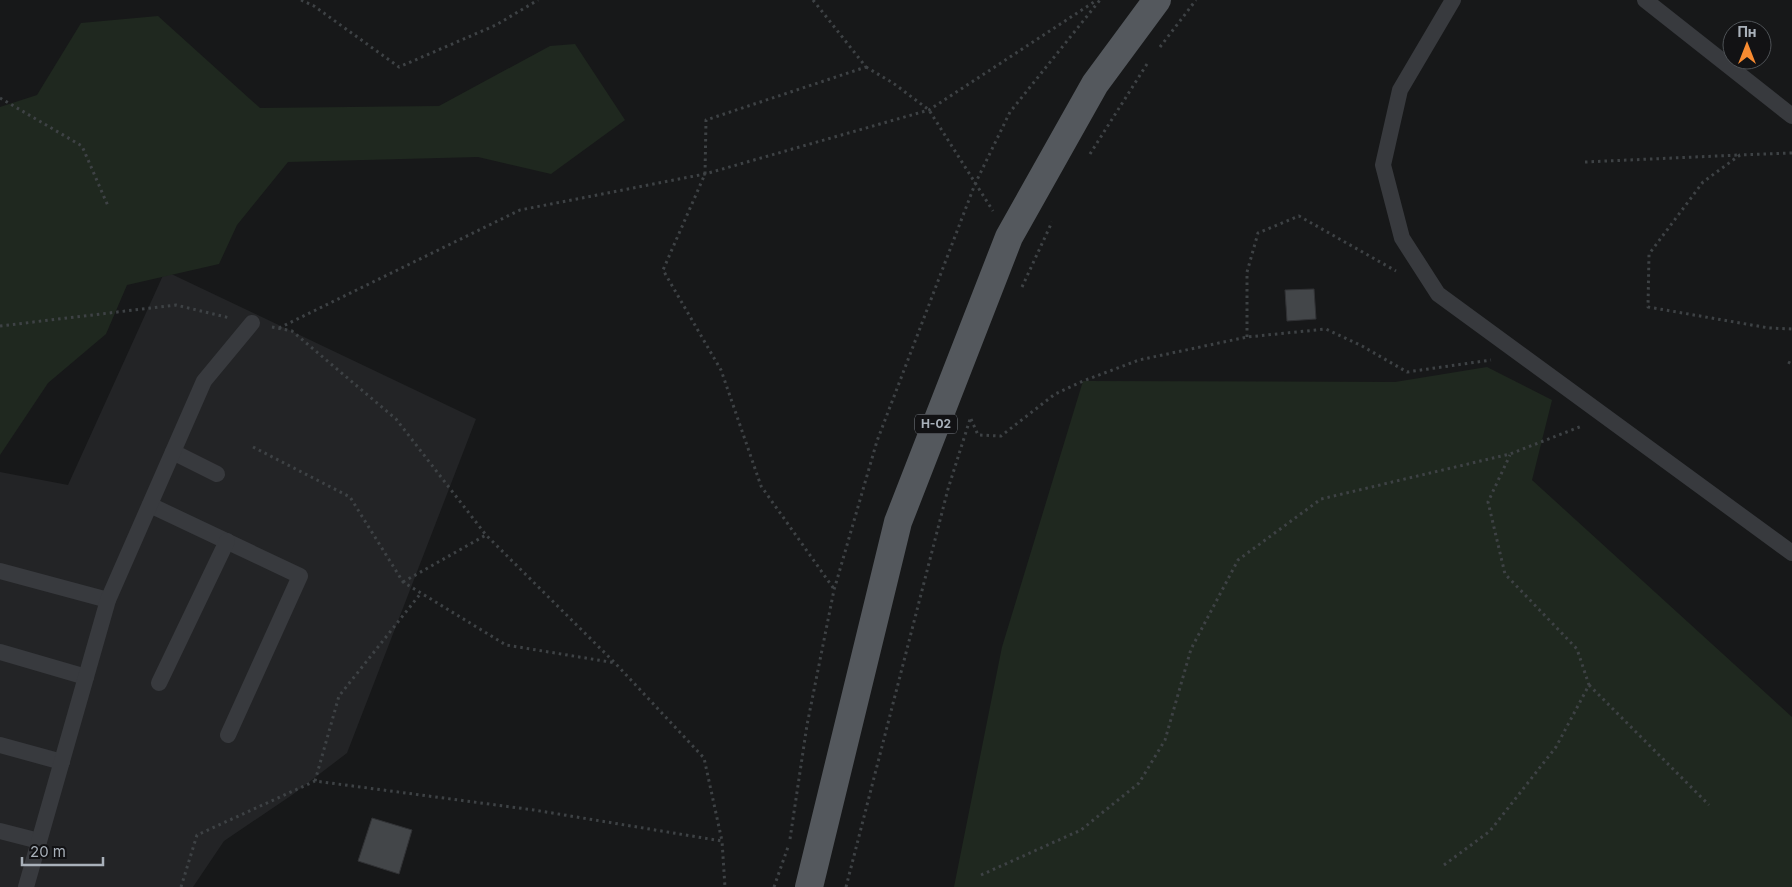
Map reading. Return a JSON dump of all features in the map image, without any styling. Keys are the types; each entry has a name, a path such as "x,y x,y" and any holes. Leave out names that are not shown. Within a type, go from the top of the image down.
{"main road":[{"name":"Н-02","path":"809,887 898,522 1009,237 1095,84 1157,0"}],"lane":[{"path":"1453,0 1400,90 1383,165 1402,238 1438,294 1792,553"},
{"path":"1645,0 1792,116"},
{"path":"26,887 108,600 204,381 252,323"},
{"path":"173,452 218,474"},
{"path":"150,505 300,576 228,735"},
{"path":"159,683 227,541"},
{"path":"0,571 108,600"},
{"path":"0,652 86,677"},
{"path":"0,745 62,762"},
{"path":"0,831 39,841"}],"path":[{"path":"301,0 314,6 399,67 496,25 538,0"},
{"path":"814,0 866,67 929,110 1009,237"},
{"path":"279,329 520,210 705,174 929,110 1099,0"},
{"path":"774,887 789,844 807,725 834,590 877,441 975,184 1010,112 1099,0"},
{"path":"1155,52 1196,0"},
{"path":"1086,160 1150,60"},
{"path":"834,590 760,486 721,370 663,270 705,174 706,120 866,67"},
{"path":"0,98 82,146 108,206"},
{"path":"1585,162 1792,153"},
{"path":"1740,155 1703,182 1649,254 1648,307 1769,328 1792,329"},
{"path":"1246,337 1247,272 1258,233 1299,216 1396,271"},
{"path":"1019,293 1052,221"},
{"path":"0,326 176,305 292,331 396,419 486,535 616,664 704,758 722,840 725,887"},
{"path":"971,418 978,435 1001,436 1055,394 1083,381 1139,360 1246,337 1326,329 1362,346 1406,372 1519,354"},
{"path":"846,887 948,489 974,409"},
{"path":"981,875 1081,830 1139,783 1164,740 1191,649 1238,560 1321,499 1510,454 1606,417"},
{"path":"253,448 350,497 403,582 506,645 616,664"},
{"path":"1510,454 1488,502 1505,574 1577,649 1589,685 1709,805"},
{"path":"403,582 486,535"},
{"path":"314,781 339,696 421,593"},
{"path":"1444,865 1490,831 1556,748 1589,685"},
{"path":"181,887 197,835 314,781 534,810 722,840"}],"shaded area":[{"path":"158,16 260,108 439,106 550,46 575,44 625,120 551,174 478,157 288,162 237,225 219,264 127,285 106,334 48,383 0,455 0,107 37,95 81,23"},
{"path":"165,271 476,419 347,753 292,795 224,841 193,887 0,887 0,472 68,485"},
{"path":"1487,367 1552,400 1532,480 1792,717 1792,887 954,887 1002,647 1083,381 1395,382"}],"building":[{"path":"1314,289 1316,319 1287,321 1285,290"},
{"path":"372,818 412,830 399,874 358,861"}]}
